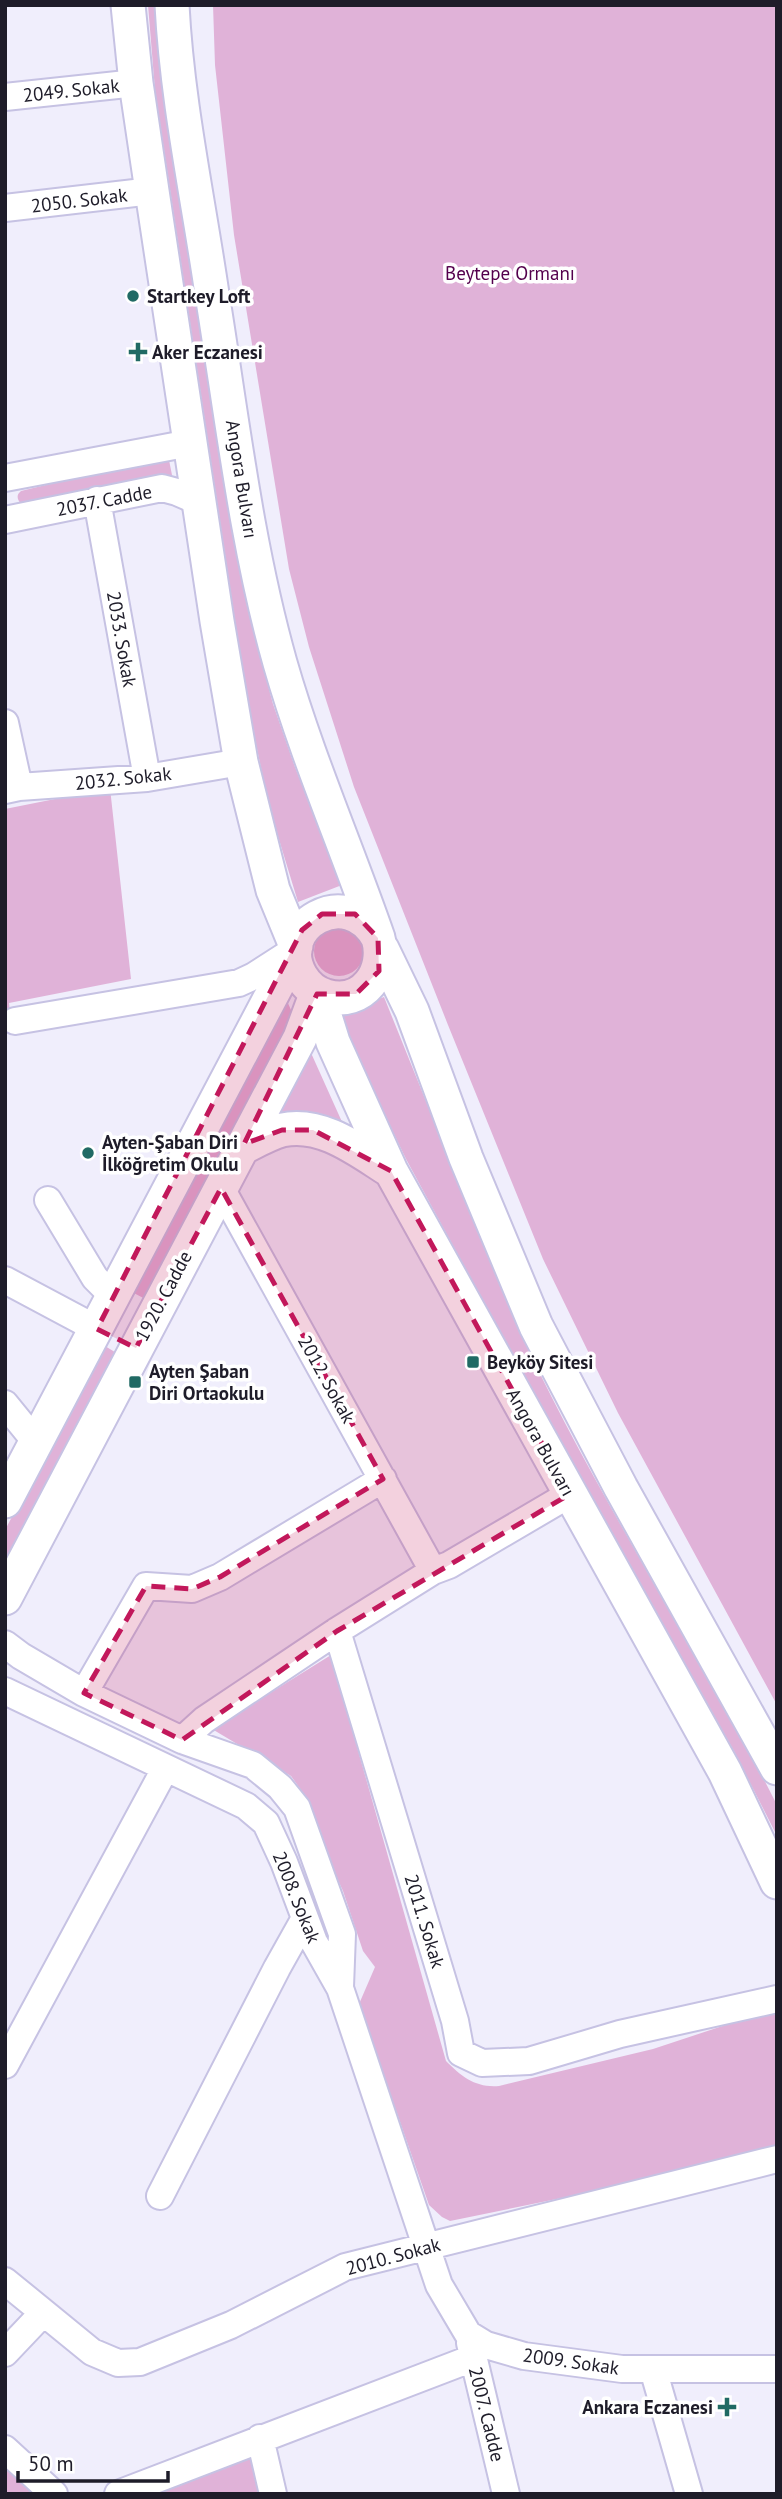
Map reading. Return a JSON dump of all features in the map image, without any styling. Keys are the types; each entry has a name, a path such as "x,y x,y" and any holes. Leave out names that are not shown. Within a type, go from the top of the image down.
{"main road":[{"name":"Angora Bulvarı","path":"128,5 152,191 241,762 273,890 296,948 296,966 305,983 320,994 333,1042 391,1171 725,1772 777,1882"},
{"name":"Angora Bulvarı","path":"172,5 184,110 236,448 262,592 304,743 380,944"},
{"name":"Angora Bulvarı","path":"296,948 308,924 322,914 338,911 355,914 369,923 412,1011 466,1158 536,1326 621,1488 777,1768"},
{"path":"320,994 345,998 366,989 379,971 380,944"},
{"path":"5,1501 296,948"},
{"name":"1920. Cadde","path":"5,1598 300,1038 320,994"},
{"path":"242,1148 282,1130 313,1130 350,1145 391,1171"},
{"path":"116,1293 155,1312"},
{"path":"97,1328 136,1348"}],"street":[{"name":"2049. Sokak","path":"5,97 136,83"},
{"name":"2050. Sokak","path":"5,208 152,191"},
{"name":"2037. Cadde","path":"5,478 190,443"},
{"name":"2037. Cadde","path":"6,516 162,488 200,502"},
{"name":"2033. Sokak","path":"97,500 147,778"},
{"path":"5,723 12,788"},
{"name":"2032. Sokak","path":"12,788 147,778 241,762"},
{"path":"15,1021 239,983 296,948"},
{"name":"2012. Sokak","path":"221,1188 433,1571"},
{"path":"48,1200 95,1278 116,1293"},
{"path":"5,1280 97,1328"},
{"path":"5,1404 36,1442"},
{"path":"84,1693 146,1586 192,1589 220,1577 383,1479"},
{"path":"182,1740 204,1720 337,1631 433,1571 570,1494"},
{"name":"2011. Sokak","path":"337,1631 455,2021 461,2053 482,2063 528,2062 620,2034 777,1999"},
{"path":"5,1644 84,1693 182,1740 253,1765 280,1787 297,1808 342,1934 340,1988"},
{"name":"2008. Sokak","path":"5,1691 246,1806 266,1823 284,1862 314,1942 340,1988 426,2246"},
{"path":"5,2065 165,1769"},
{"path":"160,2196 305,1918"},
{"name":"2010. Sokak","path":"5,2281 92,2352 118,2363 140,2362 231,2325 345,2267 777,2159"},
{"path":"118,2494 260,2438 470,2346 439,2285 426,2246"},
{"path":"5,2353 43,2313"},
{"name":"2009. Sokak","path":"470,2346 486,2345 524,2356 622,2370 777,2369"},
{"name":"2007. Cadde","path":"470,2346 506,2494"},
{"path":"653,2369 690,2494"},
{"path":"260,2438 273,2494"},
{"path":"5,2449 54,2494"}],"highlighted area":[{"path":"322,914 355,914 378,938 379,971 356,994 317,994 244,1144 282,1130 313,1130 391,1171 570,1494 337,1631 182,1740 84,1693 146,1586 192,1589 220,1577 383,1479 221,1188 136,1348 97,1329 302,930"}],"green space":[{"path":"148,5 159,5 218,425 247,606 273,704 342,885 298,902 270,810 248,707 155,90"},
{"name":"Beytepe Ormanı","path":"213,5 777,5 777,1705 618,1413 543,1259 354,787 309,647 289,569 234,235 215,65"},
{"path":"168,455 173,480 21,504 18,499 21,491"},
{"path":"110,788 131,979 9,1003 12,1029 5,1030 5,809"},
{"path":"339,926 357,933 364,951 357,969 339,976 321,969 314,951 321,933"},
{"path":"283,992 295,1019 149,1301 130,1291"},
{"path":"384,997 513,1317 569,1431 725,1707 777,1805 777,1836 734,1751 556,1436 406,1159 337,1015"},
{"path":"307,1044 347,1133 267,1127"},
{"path":"105,1346 118,1354 5,1573 5,1530 102,1347"},
{"path":"331,1655 446,2061 470,2080 483,2085 499,2086 653,2049 777,2008 777,2147 664,2177 450,2221 429,2205 359,2004 375,1967 363,1951 306,1797 291,1776 212,1729"},
{"path":"252,2454 266,2494 143,2494"},
{"path":"5,2459 43,2494 5,2494"}],"place":[{"name":"Startkey Loft","path":"133,296"},
{"name":"Aker Eczanesi","path":"138,352"},
{"name":"Ayten-Şaban Diri İlköğretim Okulu","path":"88,1153"},
{"name":"Beyköy Sitesi","path":"473,1362"},
{"name":"Ayten Şaban Diri Ortaokulu","path":"135,1382"},
{"name":"Ankara Eczanesi","path":"727,2407"}]}
